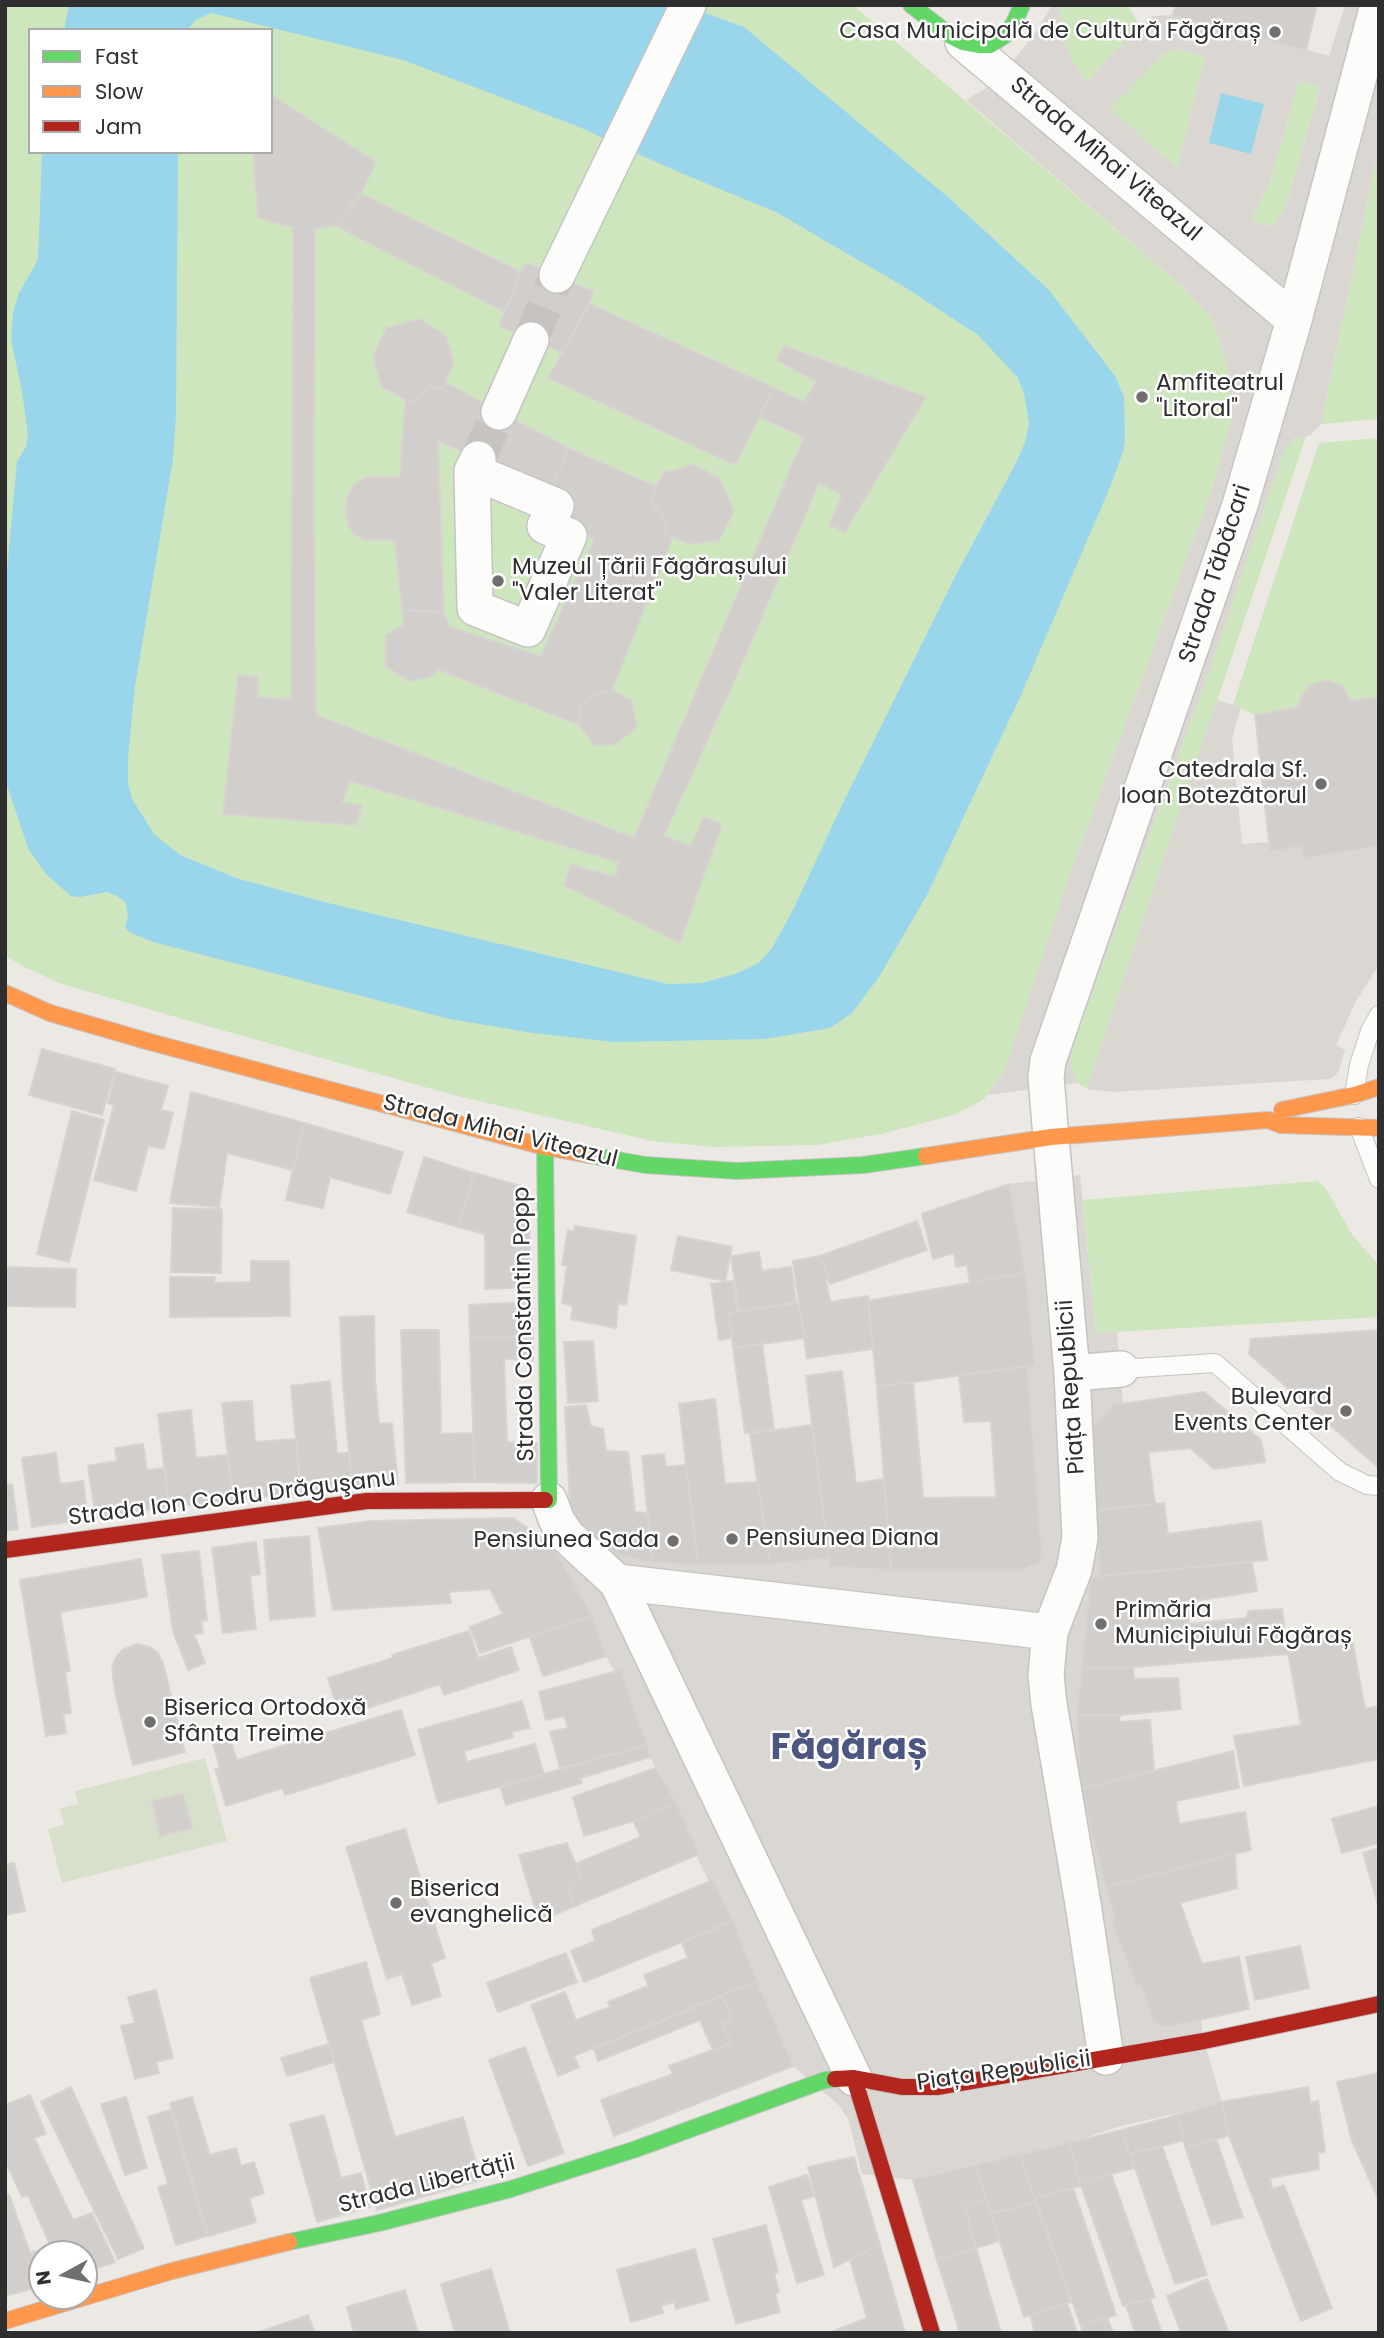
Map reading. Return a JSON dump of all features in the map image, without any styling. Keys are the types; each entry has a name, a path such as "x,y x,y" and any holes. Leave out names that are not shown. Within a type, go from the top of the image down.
{"street":[{"path":"557,275 688,5"},
{"name":"Strada Mihai Viteazul","path":"911,5 963,42 1294,320"},
{"path":"963,42 985,45 996,42 1009,31 1022,5"},
{"name":"Strada Tăbăcari","path":"1051,1137 1046,1077 1048,1061 1240,505 1294,320 1378,5"},
{"path":"499,412 531,340"},
{"name":"Strada Mihai Viteazul","path":"5,993 83,1024 545,1147 645,1165 737,1171 863,1165 1051,1137 1268,1120"},
{"path":"1268,1120 1280,1111 1379,1087"},
{"path":"1268,1120 1281,1125 1379,1128"},
{"name":"Piața Republicii","path":"854,2078 902,2087 937,2087 1106,2057 1049,1704 1046,1662 1050,1632 1079,1555 1080,1538 1072,1373 1051,1137"},
{"name":"Strada Constantin Popp","path":"545,1147 549,1500"},
{"path":"1072,1373 1121,1369"},
{"path":"549,1500 557,1521 567,1536 617,1582 854,2078 932,2333"},
{"name":"Strada Ion Codru Drăguşanu","path":"5,1550 282,1511 367,1502 549,1500"},
{"path":"617,1582 1050,1632"},
{"path":"1106,2057 1379,2004"},
{"name":"Strada Libertății","path":"5,2321 209,2262 464,2202 636,2149 814,2084 838,2077 854,2078"}],"lane":[{"path":"1354,1095 1359,1065 1370,1031 1379,1015"},
{"path":"1359,1127 1379,1179"},
{"path":"1121,1369 1215,1363 1340,1472 1367,1485 1379,1486"}],"green space":[{"path":"5,5 853,5 1183,287 1211,317 1230,378 1232,417 1212,489 1070,874 1004,1072 983,1100 954,1115 881,1134 817,1145 713,1147 652,1141 457,1096 62,984 5,955"},
{"path":"1059,5 1127,5 1138,22 1137,27 1087,82 1073,63 1065,44"},
{"path":"1176,49 1205,57 1177,168 1109,109 1163,55"},
{"path":"1299,81 1320,86 1285,209 1274,224 1263,226 1251,220 1270,182"},
{"path":"1379,146 1379,419 1321,424"},
{"path":"1301,436 1306,436 1087,1089 1078,1083 1070,1063 1075,1040 1211,667 1284,450"},
{"path":"1379,438 1379,697 1350,701 1343,687 1328,680 1312,684 1301,697 1298,707 1255,715 1233,705 1319,443"},
{"path":"1317,1181 1324,1186 1353,1236 1379,1265 1379,1317 1096,1333 1083,1200"},
{"path":"205,1758 227,1841 62,1883 48,1829 64,1824 60,1808 78,1804 75,1791"}],"shaded area":[{"path":"1052,5 1059,5 1065,44 1073,63 1087,82 1137,27 1153,16 1173,15 1329,56 1345,5 1379,5 1379,146 1321,424 1311,435 1294,439 1284,451 1211,667 1075,1040 1070,1063 1078,1083 987,1095 1004,1072 1070,874 1212,489 1232,417 1229,378 1222,346 1211,317 1183,287 966,100 1002,74 1036,32","holes":["1176,49 1205,57 1177,168 1110,109 1163,55","1299,81 1320,87 1285,209 1274,224 1263,226 1251,220 1270,182"]},
{"path":"1217,700 1241,707 1232,739 1242,844 1269,842 1302,846 1379,846 1379,965 1356,1001 1336,1045 1345,1050 1339,1070 1329,1079 1114,1092 1087,1089"},
{"path":"1080,1175 1096,1333 1117,1332 1123,1404 1114,1406 1091,1429 1100,1576 1081,1789 1115,1919 1112,1920 1136,1986 1141,1985 1153,2020 1201,2019 1204,2041 1222,2103 1121,2126 1069,2143 913,2180 862,2174 849,2121 840,2106 793,2066 733,1921 713,1880 709,1882 676,1803 650,1757 622,1671 615,1672 606,1656 592,1616 551,1544 571,1528 652,1562 770,1564 829,1558 831,1567 1032,1567 1041,1556 1027,1366 1035,1365 1025,1273 1009,1184"}],"water":[{"path":"69,5 683,5 744,27 949,198 1048,289 1115,376 1124,397 1123,452 1021,695 927,895 879,977 852,1013 830,1028 765,1039 615,1042 532,1033 450,1019 153,942 129,932 125,927 128,916 126,903 117,896 107,892 71,896 47,875 29,850 5,780 5,592 17,461 26,447 28,435 11,339 13,313 19,293 38,260 42,154 178,154 176,415 173,459 135,686 128,783 132,799 154,834 180,855 236,878 328,903 668,984 701,983 735,974 759,963 772,948 793,910 956,575 1017,461 1029,423 1018,378 978,335 906,288 776,212 579,127 403,60 211,13 196,20 189,28 64,28"},
{"path":"1221,93 1264,104 1251,154 1209,143"}],"building":[{"name":"Casa Municipală de Cultură Făgăraș","path":"1176,5 1317,5 1306,50 1173,15"},
{"path":"273,96 376,162 361,194 334,225 315,229 316,715 634,838 804,437 759,417 774,388 804,402 816,382 777,360 784,346 926,397 845,532 829,525 842,495 819,483 741,666 664,836 691,846 704,817 722,824 680,943 564,885 571,865 616,877 618,862 350,781 342,802 362,805 356,825 223,814 238,675 258,677 257,697 291,700 293,227 258,218 253,154 273,154"},
{"path":"361,194 521,272 505,312 334,225"},
{"path":"527,263 594,292 563,353 499,326"},
{"path":"590,304 774,388 735,465 548,378"},
{"path":"420,319 446,336 454,363 442,389 429,385 417,401 405,399 382,387 373,357 386,328"},
{"path":"446,383 568,448 551,491 438,441 444,612 402,610 395,540 367,540 357,536 349,527 346,514 347,496 355,484 368,477 400,477 405,399 417,401 429,385 442,389"},
{"path":"568,448 657,487 650,501 666,520 666,534 673,537 612,690 596,694 580,705 579,725 439,670 428,678 409,681 386,666 386,635 404,624 402,610 444,612 449,627 541,656 594,540 559,522 551,491"},
{"path":"694,465 719,478 734,511 719,540 690,544 666,534 666,520 650,501 663,473"},
{"name":"Catedrala Sf. Ioan Botezătorul","path":"1328,680 1344,687 1350,701 1379,697 1379,846 1304,858 1302,846 1270,851 1255,715 1298,707 1301,697 1312,684"},
{"path":"612,690 631,700 637,727 616,744 595,746 579,725 580,705 596,694"},
{"path":"42,1049 115,1069 102,1115 29,1095"},
{"path":"116,1072 168,1086 161,1110 173,1113 164,1149 148,1146 136,1191 94,1180 114,1105 108,1103"},
{"path":"191,1092 304,1123 293,1170 227,1153 219,1207 170,1203"},
{"path":"72,1111 104,1120 69,1262 37,1254"},
{"path":"304,1123 403,1152 390,1194 330,1177 323,1208 286,1200"},
{"path":"424,1157 474,1173 458,1227 407,1212"},
{"path":"474,1173 528,1188 531,1287 485,1289 485,1234 458,1227"},
{"path":"1009,1184 1025,1273 970,1283 967,1265 956,1267 954,1253 933,1259 922,1214"},
{"path":"173,1208 222,1209 221,1273 171,1272"},
{"path":"917,1221 927,1250 830,1284 820,1256"},
{"path":"575,1226 636,1236 626,1305 618,1303 616,1328 571,1319 573,1306 562,1303 567,1266 562,1265 568,1230 574,1232"},
{"path":"678,1236 732,1247 725,1281 671,1270"},
{"path":"759,1252 762,1271 791,1267 796,1302 739,1311 731,1256"},
{"path":"820,1256 829,1280 826,1280 830,1302 868,1296 873,1349 807,1358 793,1261"},
{"path":"251,1261 289,1261 290,1316 170,1317 170,1277 215,1277 214,1283 251,1282"},
{"path":"5,1267 76,1269 75,1307 5,1306"},
{"path":"1025,1273 1035,1365 877,1387 868,1301"},
{"path":"733,1281 737,1312 729,1313 732,1338 719,1340 711,1284"},
{"path":"531,1302 533,1337 470,1338 469,1305"},
{"path":"799,1303 805,1338 733,1348 729,1313"},
{"path":"374,1316 379,1424 392,1423 398,1484 352,1488 340,1317"},
{"path":"401,1330 439,1330 441,1434 473,1433 475,1482 406,1483"},
{"name":"Bulevard Events Center","path":"1379,1330 1379,1468 1249,1354 1251,1339"},
{"path":"533,1337 533,1360 504,1359 507,1442 537,1443 537,1483 475,1482 470,1338"},
{"path":"593,1341 598,1401 568,1403 564,1342"},
{"path":"762,1344 774,1429 745,1433 733,1348"},
{"path":"1027,1366 1041,1545 1038,1563 1024,1569 891,1569 877,1387 913,1382 923,1498 996,1497 991,1421 964,1422 959,1375"},
{"path":"842,1371 856,1483 884,1479 891,1569 830,1567 806,1376"},
{"path":"330,1381 337,1453 349,1453 352,1488 301,1493 291,1386"},
{"path":"1204,1392 1261,1440 1265,1462 1214,1469 1190,1448 1148,1452 1155,1504 1096,1510 1091,1429 1114,1405"},
{"path":"715,1399 725,1484 758,1482 770,1564 698,1564 679,1404"},
{"path":"252,1401 255,1442 296,1439 301,1493 233,1500 222,1403"},
{"path":"586,1405 591,1426 603,1429 606,1451 628,1452 635,1512 648,1513 652,1562 609,1553 571,1528 565,1407"},
{"path":"191,1410 196,1458 228,1455 233,1500 169,1507 158,1414"},
{"path":"812,1425 829,1558 770,1564 750,1434"},
{"path":"143,1444 147,1470 165,1468 169,1507 96,1518 88,1466 117,1461 115,1448"},
{"path":"56,1453 60,1484 83,1481 88,1519 32,1527 22,1458"},
{"path":"664,1454 666,1467 686,1465 698,1564 652,1562 642,1456"},
{"path":"12,1484 18,1529 5,1531 5,1485"},
{"path":"1164,1503 1168,1534 1261,1521 1267,1560 1100,1576 1096,1510"},
{"path":"513,1518 551,1544 592,1616 480,1653 470,1627 503,1614 490,1589 449,1592 451,1603 333,1610 318,1528 373,1521"},
{"path":"309,1536 315,1616 270,1620 264,1540"},
{"path":"256,1542 260,1574 250,1576 256,1629 223,1633 212,1548"},
{"path":"199,1551 207,1620 201,1621 203,1633 194,1634 205,1663 188,1670 173,1631 162,1555"},
{"path":"141,1559 147,1597 60,1612 70,1671 65,1671 71,1713 63,1714 66,1733 46,1736 20,1580"},
{"path":"1252,1562 1257,1591 1189,1602 1189,1624 1246,1618 1249,1611 1282,1609 1288,1654 1082,1669 1091,1577"},
{"path":"592,1616 606,1656 543,1676 530,1638"},
{"path":"1350,1628 1365,1709 1379,1706 1379,1759 1244,1786 1234,1736 1301,1725 1286,1640"},
{"path":"469,1631 478,1658 511,1647 519,1670 444,1695 440,1684 340,1717 328,1678"},
{"name":"Biserica Ortodoxă Sfânta Treime","path":"137,1644 150,1647 158,1653 163,1663 185,1752 133,1765 115,1692 112,1668 122,1650"},
{"path":"1133,1667 1134,1679 1178,1678 1181,1709 1120,1715 1077,1715 1082,1669"},
{"path":"621,1670 647,1745 560,1768 550,1732 568,1728 564,1716 546,1720 539,1692"},
{"path":"522,1701 530,1728 511,1732 513,1737 464,1751 467,1762 535,1744 544,1775 438,1803 418,1730"},
{"path":"401,1710 415,1755 285,1795 283,1788 226,1806 215,1769 220,1768 213,1744 230,1739 237,1760"},
{"path":"1077,1715 1120,1715 1119,1722 1150,1720 1154,1770 1081,1789"},
{"path":"647,1745 650,1757 580,1778 582,1783 506,1805 500,1786"},
{"path":"1233,1751 1239,1788 1176,1801 1179,1824 1245,1812 1251,1850 1106,1887 1081,1789"},
{"path":"656,1768 676,1803 633,1821 584,1836 573,1797"},
{"path":"183,1794 192,1828 160,1836 152,1801"},
{"path":"676,1803 699,1854 575,1906 567,1886 581,1878 575,1864 641,1837 633,1821"},
{"path":"1379,1806 1379,1843 1342,1853 1332,1819"},
{"name":"Biserica evanghelică","path":"405,1829 445,1958 431,1963 441,1996 412,2005 402,1974 387,1979 346,1847"},
{"path":"567,1843 581,1878 567,1886 575,1906 539,1921 519,1855"},
{"path":"1379,1848 1379,1908 1363,1853"},
{"path":"1235,1854 1237,1888 1180,1903 1202,1964 1239,1957 1249,2009 1166,2027 1160,2025 1153,2020 1141,1985 1136,1986 1112,1920 1115,1919 1106,1887"},
{"path":"14,1863 25,1911 5,1915 5,1865"},
{"path":"713,1880 733,1921 584,1982 571,1951 595,1941 592,1930"},
{"path":"733,1921 757,1981 574,2056 579,2067 558,2076 531,2005 565,1992 576,2020 610,2007 608,2002 648,1986 644,1975 688,1958 682,1943"},
{"path":"1300,1946 1309,1988 1255,2000 1246,1957"},
{"path":"566,1953 577,1982 498,2012 487,1983"},
{"path":"366,1962 380,2014 361,2020 395,2137 463,2117 481,2180 377,2210 310,1978"},
{"path":"757,1981 793,2066 614,2136 601,2100 673,2074 669,2066 731,2043 722,2023 732,2019 722,1996"},
{"path":"156,1990 173,2058 156,2062 159,2073 135,2079 121,2026 135,2023 128,1997"},
{"path":"722,1996 732,2019 722,2023 731,2043 713,2050 700,2020 598,2061 594,2049"},
{"path":"329,2044 334,2062 287,2076 281,2058"},
{"path":"525,2047 564,2153 528,2166 489,2060"},
{"path":"1379,2073 1379,2201 1352,2141 1337,2082"},
{"path":"71,2087 144,2248 118,2259 41,2102"},
{"path":"1308,2087 1310,2103 1318,2101 1325,2152 1318,2153 1319,2169 1270,2178 1272,2189 1284,2185 1332,2308 1301,2321 1229,2136 1222,2102"},
{"path":"30,2095 46,2134 34,2138 73,2220 92,2213 115,2262 98,2267 98,2240 48,2240 28,2195 22,2197 5,2160 5,2105"},
{"path":"126,2097 147,2168 125,2175 101,2104"},
{"path":"192,2097 210,2155 236,2148 241,2166 254,2162 264,2193 249,2198 256,2222 209,2236 170,2103"},
{"path":"1222,2102 1229,2136 1185,2147 1178,2115"},
{"path":"170,2110 207,2236 176,2245 158,2187 168,2184 148,2117"},
{"path":"324,2115 341,2178 361,2173 370,2207 317,2222 290,2124"},
{"path":"1178,2115 1184,2140 1130,2154 1122,2130"},
{"path":"1122,2130 1134,2168 1080,2182 1069,2143"},
{"path":"1216,2139 1243,2217 1212,2225 1185,2147"},
{"path":"1069,2143 1081,2186 1035,2198 1020,2155"},
{"path":"1162,2146 1207,2275 1175,2284 1130,2154"},
{"path":"1020,2155 1036,2202 991,2214 976,2165"},
{"path":"854,2157 880,2245 834,2267 808,2167"},
{"path":"976,2165 986,2199 964,2205 976,2248 937,2260 913,2180"},
{"path":"1111,2174 1155,2297 1123,2306 1080,2182"},
{"path":"807,2175 814,2196 801,2200 824,2275 797,2283 769,2187"},
{"path":"1073,2188 1116,2315 1081,2326 1035,2198"},
{"path":"9,2194 28,2247 28,2290 5,2296 5,2196"},
{"path":"986,2199 999,2241 976,2248 964,2205"},
{"path":"1036,2202 1071,2302 1024,2317 991,2214"},
{"path":"766,2225 778,2272 774,2273 779,2292 775,2294 780,2312 736,2324 713,2239"},
{"path":"880,2245 905,2333 829,2333 867,2318 850,2260"},
{"path":"976,2248 1001,2333 960,2333 937,2260"},
{"path":"695,2249 709,2300 676,2309 674,2302 661,2306 663,2313 631,2322 617,2270"},
{"path":"491,2269 510,2333 455,2333 441,2284"},
{"path":"1207,2279 1229,2333 1181,2333 1167,2296"},
{"path":"405,2290 418,2333 354,2333 347,2307"},
{"path":"1150,2299 1162,2333 1135,2333 1126,2305"},
{"path":"1067,2303 1077,2333 1035,2333 1030,2315"},
{"path":"308,2315 315,2333 260,2332"},
{"path":"1107,2317 1113,2333 1083,2333 1081,2326"}],"tunnel":[{"path":"531,340 557,275"},
{"path":"478,459 499,412"}],"traffic: fast":[{"path":"911,5 951,36 963,42 980,45 990,45 1004,36 1014,23 1022,5"},
{"path":"545,1147 549,1500 545,1500"},
{"path":"589,1155 645,1165 737,1171 863,1165 926,1156"},
{"path":"289,2242 379,2223 511,2189 636,2149 825,2080 835,2079"}],"traffic: slow":[{"path":"5,993 50,1013 150,1042 545,1147 589,1155"},
{"path":"1282,1110 1379,1087"},
{"path":"926,1156 1051,1137 1268,1120 1281,1125 1379,1128"},
{"path":"5,2321 172,2271 289,2242"}],"traffic: jam":[{"path":"5,1550 367,1501 545,1500"},
{"path":"835,2079 854,2078 902,2087 937,2087 1204,2041 1379,2004"},
{"path":"854,2078 932,2333"}],"place":[{"name":"Casa Municipală de Cultură Făgăraș","path":"1275,32"},
{"name":"Amfiteatrul \"Litoral\"","path":"1142,397"},
{"name":"Muzeul Țării Făgărașului \"Valer Literat\"","path":"498,581"},
{"name":"Catedrala Sf. Ioan Botezătorul","path":"1321,784"},
{"name":"Bulevard Events Center","path":"1346,1411"},
{"name":"Pensiunea Diana","path":"732,1539"},
{"name":"Pensiunea Sada","path":"673,1541"},
{"name":"Primăria Municipiului Făgăraș","path":"1101,1624"},
{"name":"Biserica Ortodoxă Sfânta Treime","path":"150,1722"},
{"name":"Biserica evanghelică","path":"396,1903"}],"district":[{"name":"Făgăraș","path":"849,1750"}]}
